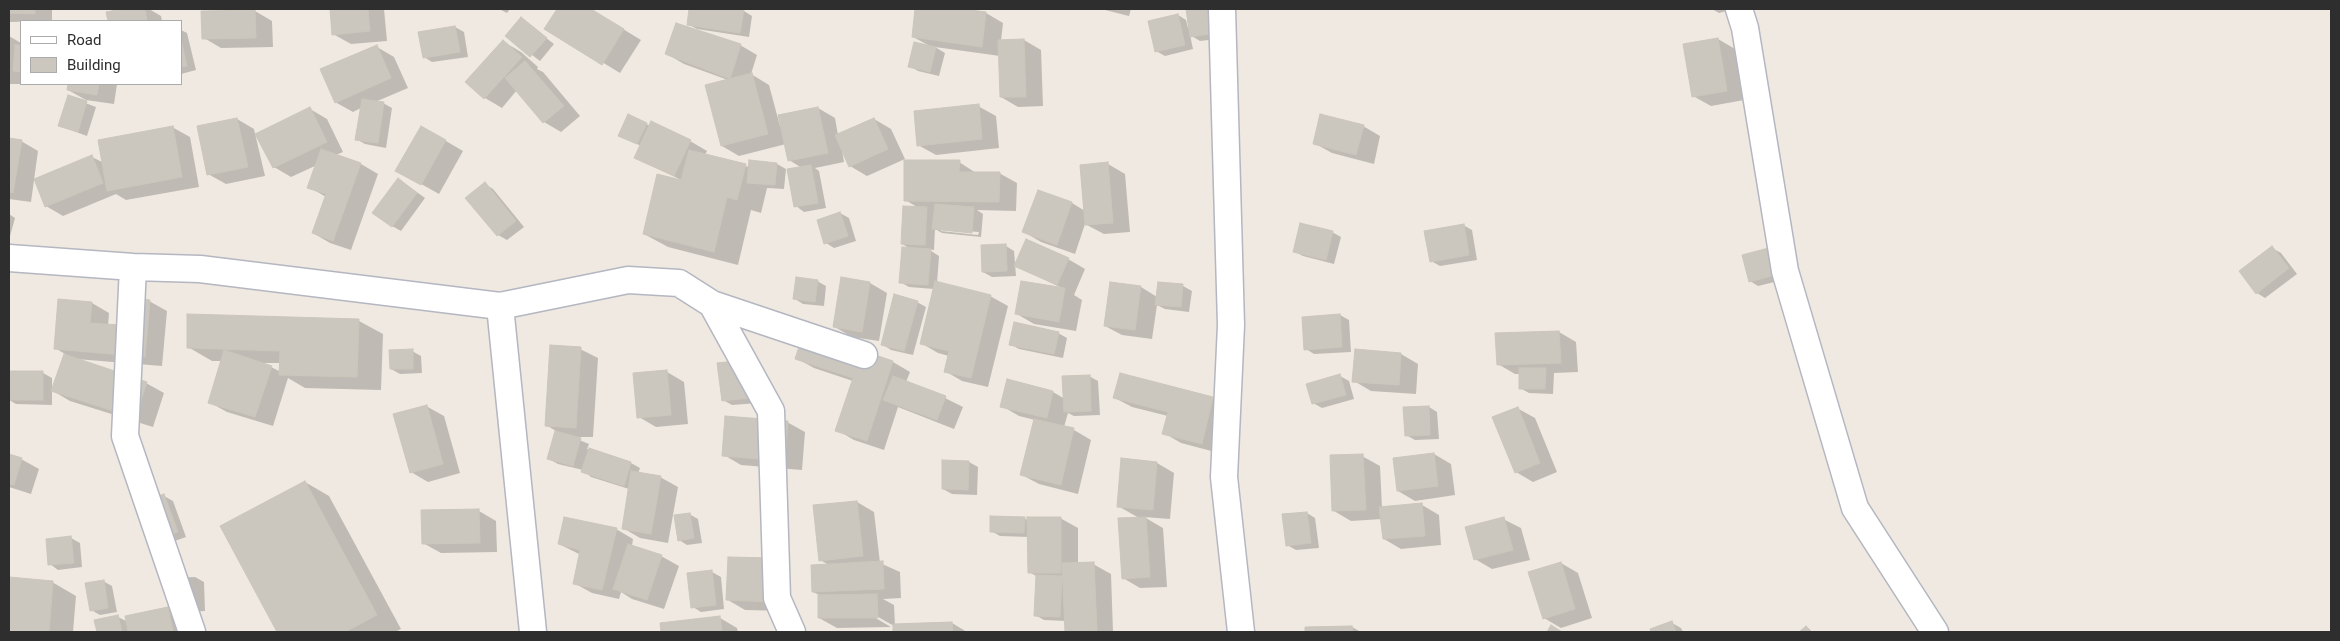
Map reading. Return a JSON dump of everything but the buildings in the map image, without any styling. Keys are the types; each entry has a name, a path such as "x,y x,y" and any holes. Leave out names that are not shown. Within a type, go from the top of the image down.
{"street":[{"path":"1222,9 1231,325 1224,477 1241,632"},
{"path":"1739,9 1745,28 1785,271 1855,508 1935,632"},
{"path":"9,258 133,267 200,269 500,306 628,280 679,283 712,304 864,355"},
{"path":"133,267 125,436 192,632"},
{"path":"712,304 771,411 777,598 792,632"},
{"path":"500,306 533,632"}]}
